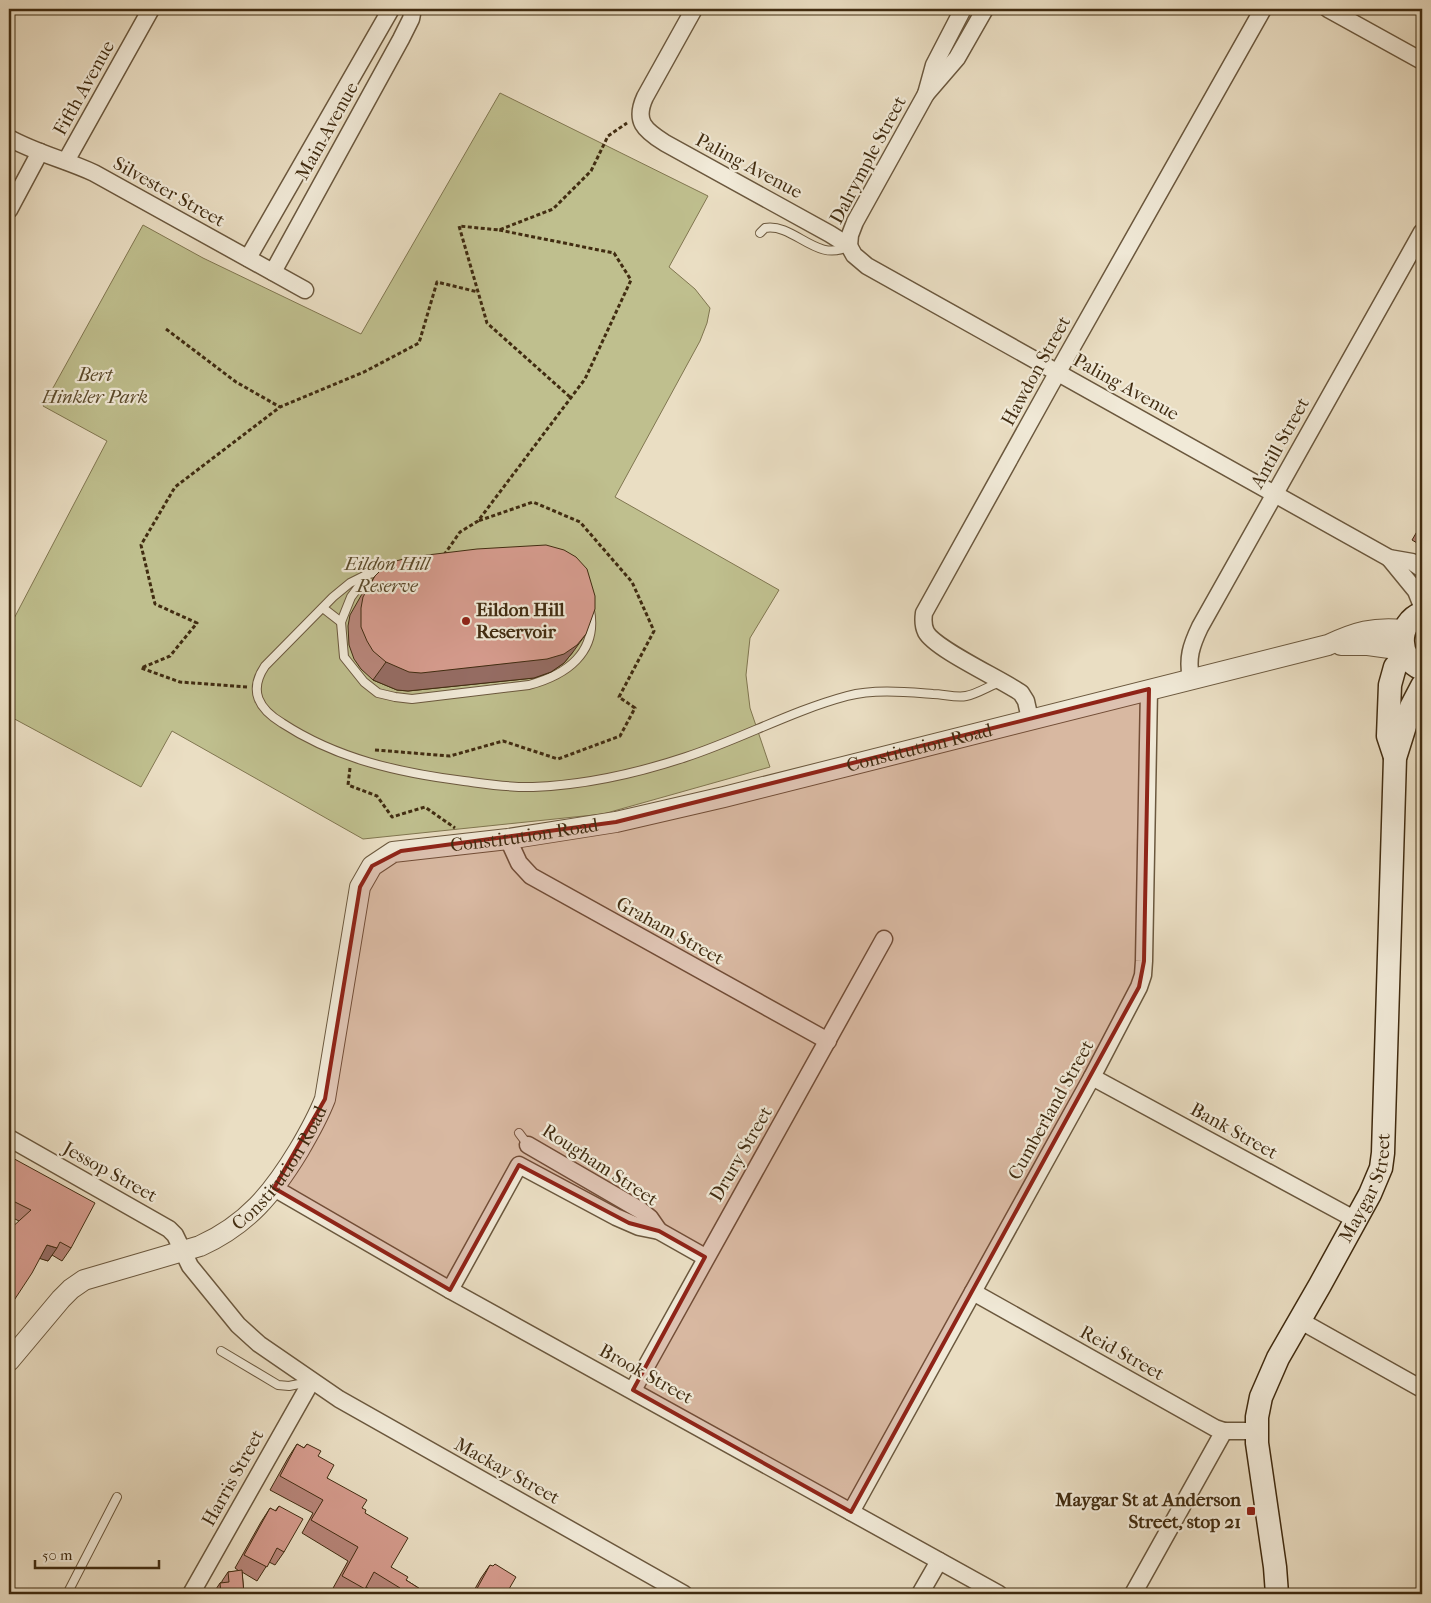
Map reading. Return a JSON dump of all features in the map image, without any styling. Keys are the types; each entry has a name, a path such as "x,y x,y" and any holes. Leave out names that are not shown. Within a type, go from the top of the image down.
{"main road":[{"name":"Maygar Street","path":"1395,758 1388,736 1390,685 1395,667 1409,651 1409,622 1422,613"},
{"name":"Maygar Street","path":"1278,1594 1257,1443 1256,1431 1259,1408 1266,1382 1278,1358 1356,1220 1376,1182 1381,1168 1384,1153 1395,758 1411,707 1422,686"}],"street":[{"name":"Fifth Avenue","path":"66,160 152,9"},
{"name":"Main Avenue","path":"248,258 391,9"},
{"name":"Main Avenue","path":"273,272 401,39 411,19 413,9"},
{"name":"Paling Avenue","path":"694,9 645,97 640,113 643,126 654,137 796,214 849,246 854,255 867,266 1389,558 1412,562 1422,569"},
{"name":"Dalrymple Street","path":"926,94 934,65 963,9"},
{"name":"Dalrymple Street","path":"849,246 850,235 855,222 926,94 957,58 985,9"},
{"name":"Hawdon Street","path":"1030,719 1026,701 1022,695 930,638 923,625 924,613 1263,9"},
{"path":"1328,9 1422,61"},
{"name":"Silvester Street","path":"9,138 24,146 66,160 100,176 305,290"},
{"name":"Fifth Avenue","path":"9,210 40,152"},
{"name":"Antill Street","path":"1191,679 1189,659 1194,640 1422,232"},
{"name":"Paling Avenue","path":"1389,558 1416,591 1422,606"},
{"name":"Constitution Road","path":"9,1361 61,1299 78,1284 102,1274 200,1246 225,1233 250,1214 274,1188 312,1127 325,1098 360,886 372,866 392,852 508,839 616,822 1328,645 1368,645 1409,651"},
{"name":"Cumberland Street","path":"851,1512 1092,1077 1133,1000 1143,975 1149,689"},
{"name":"Graham Street","path":"508,839 519,863 531,876 828,1041"},
{"name":"Drury Street","path":"633,1390 705,1257 884,939"},
{"name":"Bank Street","path":"1092,1077 1356,1220"},
{"name":"Jessop Street","path":"9,1138 167,1227 175,1236 182,1251"},
{"name":"Rougham Street","path":"524,1139 640,1210 650,1218 660,1231"},
{"name":"Rougham Street","path":"450,1290 517,1160 629,1223 660,1231 705,1257"},
{"name":"Brook Street","path":"274,1188 450,1290 999,1594"},
{"name":"Mackay Street","path":"182,1251 190,1266 238,1326 311,1382 338,1400 684,1594"},
{"name":"Reid Street","path":"973,1292 1199,1420 1224,1431 1256,1431"},
{"path":"1299,1320 1422,1389"},
{"name":"Harris Street","path":"191,1594 311,1382"},
{"path":"1133,1594 1224,1431"},
{"path":"920,1594 939,1561"}],"lane":[{"path":"760,233 766,227 776,228 830,252 849,246"},
{"path":"394,570 368,574 350,583 265,666 260,672 256,688 260,702 265,710 294,731 351,758 384,768 422,776 532,787 573,784 633,772 687,757 812,707 855,694 879,692 963,696 1002,681"},
{"path":"368,574 351,597 341,622 344,657 364,682 378,693 394,697 412,699 529,685 548,680 566,670 578,659 587,644 591,632 592,617 589,604"},
{"path":"323,608 341,622"},
{"path":"221,1352 278,1385 289,1386 311,1382"},
{"path":"67,1594 117,1497"}],"path":[{"path":"499,230 553,209 591,171 608,136"},
{"path":"478,520 585,379 631,280 614,253 499,230 458,226 487,323 570,397"},
{"path":"256,688 180,682 141,668 170,656 197,623 155,604 141,545 175,488 280,407 364,372 419,343 437,282 478,292"},
{"path":"166,330 236,382 280,407"},
{"path":"444,556 460,532 478,520 533,502 580,522 632,582 654,631 619,697 635,708 620,736 558,759 503,741 450,756 365,749 351,758 348,786 377,796 392,817 425,807 457,829 462,844"}],"highlighted area":[{"path":"1149,689 1144,961 1139,987 851,1512 633,1390 705,1257 659,1231 629,1223 519,1165 450,1290 274,1188 325,1099 360,887 372,866 401,851 616,822"}],"green space":[{"name":"Eildon Hill Reserve","path":"500,93 708,196 669,267 695,289 710,308 707,323 700,341 615,497 779,590 750,638 746,675 750,708 770,767 603,814 363,839 172,731 141,787 9,716 9,628 107,441 43,406 143,225 203,258 361,334"}],"building":[{"name":"Eildon Hill Reservoir","path":"546,545 564,550 576,557 587,569 595,596 595,609 586,634 577,645 564,654 547,659 421,673 409,672 386,662 373,651 367,641 361,627 363,597 375,576 385,566 411,557 477,549"},
{"path":"9,1156 95,1203 71,1248 60,1242 57,1248 47,1245 32,1273 9,1308 9,1230 31,1210 9,1199"},
{"path":"297,1444 304,1448 307,1444 321,1451 318,1456 334,1465 327,1478 367,1500 362,1508 366,1510 365,1513 408,1538 391,1567 408,1577 406,1580 428,1594 396,1594 400,1588 374,1572 365,1589 342,1576 358,1547 311,1520 323,1500 280,1476"},
{"path":"279,1506 303,1519 284,1552 277,1548 267,1567 244,1555 270,1508 276,1511"},
{"path":"495,1564 516,1577 509,1589 514,1592 512,1594 474,1594 490,1565 493,1566"},
{"path":"242,1570 244,1594 221,1594 220,1583 229,1582 228,1572"},
{"path":"431,1590 438,1594 428,1594"}],"place":[{"name":"Eildon Hill Reservoir","path":"466,621"},
{"name":"Maygar St at Anderson Street, stop 21","path":"1251,1511"}],"park label":[{"name":"Bert Hinkler Park","path":"95,386"}]}
